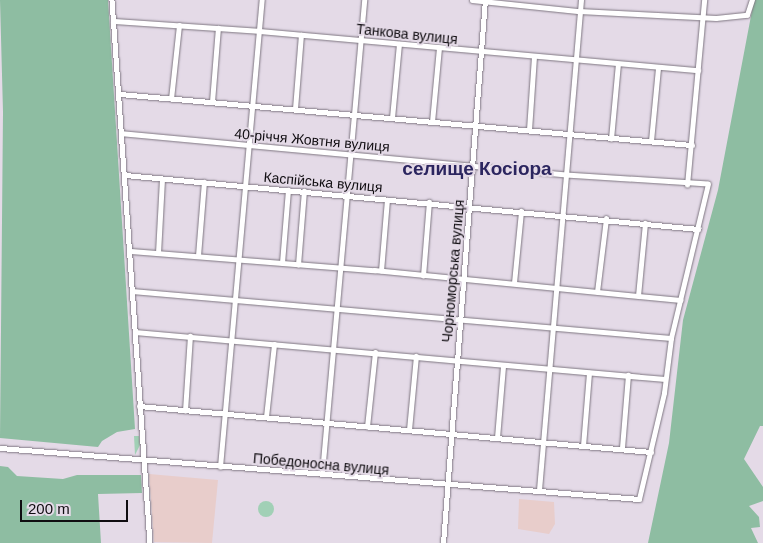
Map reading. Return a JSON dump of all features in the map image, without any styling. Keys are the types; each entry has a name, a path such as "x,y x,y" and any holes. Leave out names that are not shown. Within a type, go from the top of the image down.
{"street":[{"path":"112,0 123,134 139,406 150,543"},
{"path":"220,467 262,0"},
{"path":"322,473 364,0"},
{"path":"472,0 579,11 716,18 747,15 752,0"},
{"path":"539,490 581,0"},
{"path":"687,185 704,0"},
{"name":"Чорноморська вулиця","path":"443,543 456,360 483,52 485,1"},
{"name":"Танкова вулиця","path":"113,21 259,30 576,62 698,70"},
{"path":"171,99 179,25"},
{"path":"212,102 218,28"},
{"path":"295,108 301,35"},
{"path":"392,118 399,44"},
{"path":"432,122 439,48"},
{"path":"529,130 534,57"},
{"path":"611,139 618,64"},
{"path":"651,141 658,68"},
{"path":"120,94 295,108 477,128 529,130 692,145"},
{"name":"40-річчя Жовтня вулиця","path":"123,134 566,175 687,185 708,184 698,229"},
{"name":"Каспійська вулиця","path":"125,175 387,200 606,218 698,229"},
{"path":"158,253 162,179"},
{"path":"198,256 204,182"},
{"path":"282,264 288,190"},
{"path":"298,265 304,191"},
{"path":"381,271 387,200"},
{"path":"424,276 429,202"},
{"path":"514,284 521,210"},
{"path":"597,292 606,218"},
{"path":"638,296 645,223"},
{"path":"139,406 651,452 671,338 698,229"},
{"path":"130,251 341,270 381,271 681,300"},
{"path":"132,291 671,338"},
{"path":"135,332 665,379"},
{"path":"185,410 190,336"},
{"path":"266,417 274,344"},
{"path":"368,427 375,352"},
{"path":"409,430 416,356"},
{"path":"497,438 503,366"},
{"path":"583,446 589,373"},
{"path":"622,448 628,375"},
{"name":"Победоносна вулиця","path":"0,448 639,499 651,452"}],"shaded area":[{"path":"149,474 218,480 212,543 154,542"},
{"path":"519,499 554,502 555,524 549,534 518,529"}],"green space":[{"path":"0,0 108,0 135,429 117,432 102,441 98,447 0,438 3,112"},
{"path":"754,0 763,0 763,426 760,426 744,459 763,487 763,501 749,506 759,517 760,527 751,528 758,543 648,543 669,443 683,320 718,190"},
{"path":"134,436 139,436 140,445 135,455"},
{"path":"0,466 8,467 17,476 63,479 77,475 141,475 142,493 98,494 101,543 0,543"},
{"path":"266,501 274,509 266,517 258,509"}],"district":[{"name":"селище Косіора","path":"477,169"}]}
